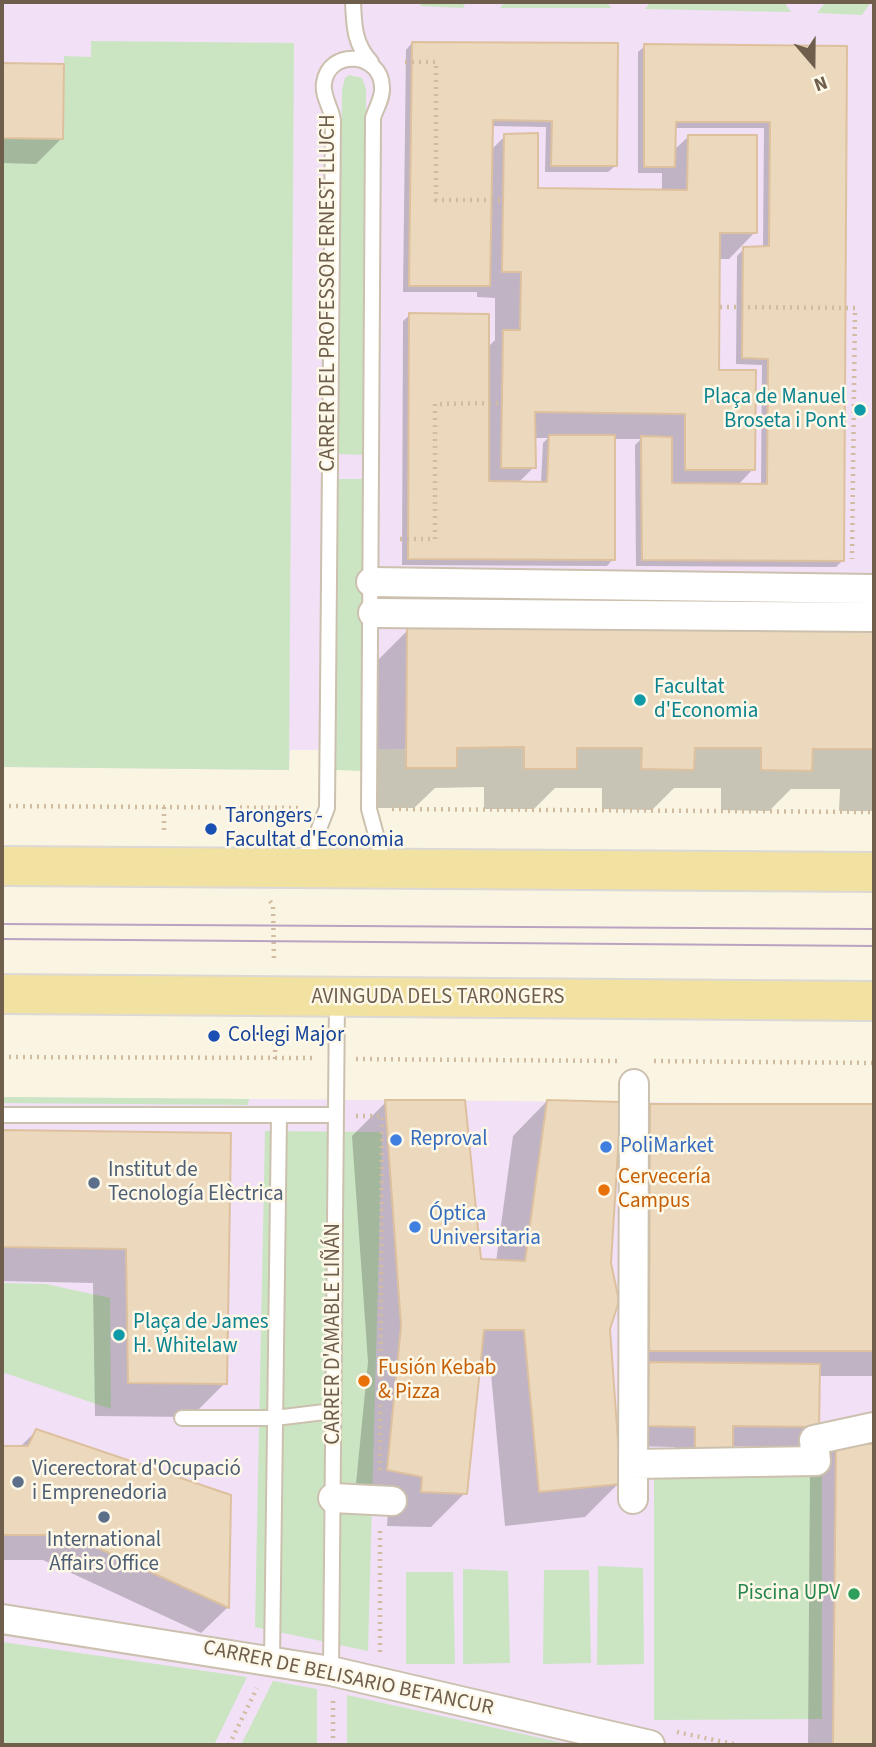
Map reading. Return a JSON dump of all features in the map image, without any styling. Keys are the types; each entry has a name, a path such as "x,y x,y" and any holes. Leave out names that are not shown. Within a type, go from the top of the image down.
{"main road":[{"path":"2,866 874,872"},
{"name":"AVINGUDA DELS TARONGERS","path":"2,994 874,1001"}],"street":[{"path":"371,582 863,588"},
{"path":"373,613 874,617"},
{"path":"633,1499 634,1069"},
{"path":"633,1464 816,1461 814,1440 874,1427"},
{"path":"332,1498 386,1501"},
{"name":"CARRER DE BELISARIO BETANCUR","path":"2,1619 272,1659 379,1681 650,1745"}],"lane":[{"path":"354,2 354,31 364,54 375,67"},
{"path":"331,67 343,54 354,31"},
{"path":"331,67 339,61 358,58 375,67"},
{"name":"CARRER DEL PROFESSOR ERNEST LLUCH","path":"298,868 315,839 327,808 333,120 323,85 331,67"},
{"name":"CARRER DEL PROFESSOR ERNEST LLUCH","path":"375,67 382,85 373,118 373,613 369,809 386,869"},
{"name":"CARRER D'AMABLE LIÑÁN","path":"331,1671 337,997"},
{"path":"2,1115 336,1115"},
{"path":"272,1659 279,1116"},
{"path":"182,1418 275,1418 333,1411"}],"path":[{"path":"405,62 436,62 436,200 503,200"},
{"path":"720,307 855,308 863,588"},
{"path":"401,539 435,539 435,404 502,403"},
{"path":"2,806 316,808"},
{"path":"164,807 164,867"},
{"path":"384,808 874,812"},
{"path":"266,898 273,905 275,1059"},
{"path":"2,1056 336,1059 634,1069 874,1063"},
{"path":"336,1115 382,1116 386,1501 379,1681"},
{"path":"229,1745 272,1659"},
{"path":"331,1671 333,1745"}],"shaded area":[{"path":"2,2 874,2 874,749 813,749 812,771 761,770 760,748 695,748 694,770 641,769 641,748 578,748 577,769 524,769 523,747 457,748 457,768 406,768 406,749 290,750 289,770 2,767"},
{"path":"2,1097 874,1104 874,1745 2,1745"}],"green space":[{"path":"423,2 466,2 463,8 420,6"},
{"path":"505,2 607,2 611,8 500,8"},
{"path":"651,2 784,2 791,12 645,9"},
{"path":"826,2 871,2 862,15 817,13"},
{"path":"91,41 294,43 289,770 2,767 2,63 64,64 64,56 91,57"},
{"path":"349,75 362,78 366,89 365,455 338,454 342,90 345,78"},
{"path":"338,479 363,479 361,771 336,770"},
{"path":"2,1097 249,1099 248,1105 2,1103"},
{"path":"265,1131 382,1132 368,1651 255,1627"},
{"path":"2,1283 46,1284 110,1298 111,1409 2,1372"},
{"path":"822,1472 822,1719 654,1720 654,1473"},
{"path":"598,1566 643,1568 644,1664 597,1665"},
{"path":"463,1569 508,1571 510,1663 463,1664"},
{"path":"544,1570 589,1570 591,1663 543,1664"},
{"path":"406,1572 453,1572 455,1664 406,1664"},
{"path":"2,1642 247,1677 214,1745 2,1745"},
{"path":"273,1681 317,1689 317,1745 241,1745"},
{"path":"347,1695 572,1745 347,1745"}],"building":[{"path":"412,42 618,43 617,166 551,166 552,121 493,120 490,286 409,286"},
{"path":"644,44 847,46 844,561 642,560 641,436 672,437 672,483 767,484 768,359 742,358 743,247 769,246 770,122 676,122 675,167 644,167"},
{"path":"2,63 64,64 63,139 2,138"},
{"path":"538,133 538,188 687,190 688,135 757,135 757,233 720,233 719,370 756,370 755,470 685,470 685,414 535,412 536,468 501,468 503,330 520,330 521,272 502,272 504,134"},
{"path":"409,313 489,314 489,481 547,482 549,435 615,435 615,560 408,559"},
{"name":"Facultat d'Economia","path":"407,628 874,631 874,749 813,749 812,771 761,770 761,748 695,748 694,770 641,769 642,748 577,748 577,769 524,769 524,747 457,748 457,768 406,768"},
{"path":"385,1100 465,1100 481,1259 525,1261 547,1100 621,1102 611,1263 619,1301 610,1329 621,1484 539,1492 524,1330 484,1330 467,1494 421,1492 422,1477 387,1470 401,1326"},
{"path":"650,1104 874,1104 874,1351 649,1351"},
{"path":"2,1130 231,1133 227,1384 128,1383 126,1249 2,1247"},
{"path":"649,1362 820,1364 819,1427 733,1426 733,1450 695,1449 695,1427 648,1426"},
{"path":"36,1429 231,1495 229,1608 70,1535 2,1535 2,1446 28,1446"},
{"name":"Piscina UPV","path":"836,1443 874,1444 874,1744 833,1744"}],"tram line":[{"path":"2,924 874,929"},
{"path":"2,939 874,946"}],"place":[{"name":"Plaça de Manuel Broseta i Pont","path":"860,410"},
{"name":"Facultat d'Economia","path":"640,700"},
{"name":"Tarongers - Facultat d'Economia","path":"211,829"},
{"name":"Col·legi Major","path":"214,1036"},
{"name":"Reproval","path":"396,1140"},
{"name":"PoliMarket","path":"606,1147"},
{"name":"Institut de Tecnología Elèctrica","path":"94,1183"},
{"name":"Cervecería Campus","path":"604,1190"},
{"name":"Óptica Universitaria","path":"415,1227"},
{"name":"Plaça de James H. Whitelaw","path":"119,1335"},
{"name":"Fusión Kebab & Pizza","path":"364,1381"},
{"name":"Vicerectorat d'Ocupació i Emprenedoria","path":"18,1482"},
{"name":"International Affairs Office","path":"104,1517"},
{"name":"Piscina UPV","path":"854,1594"}]}
